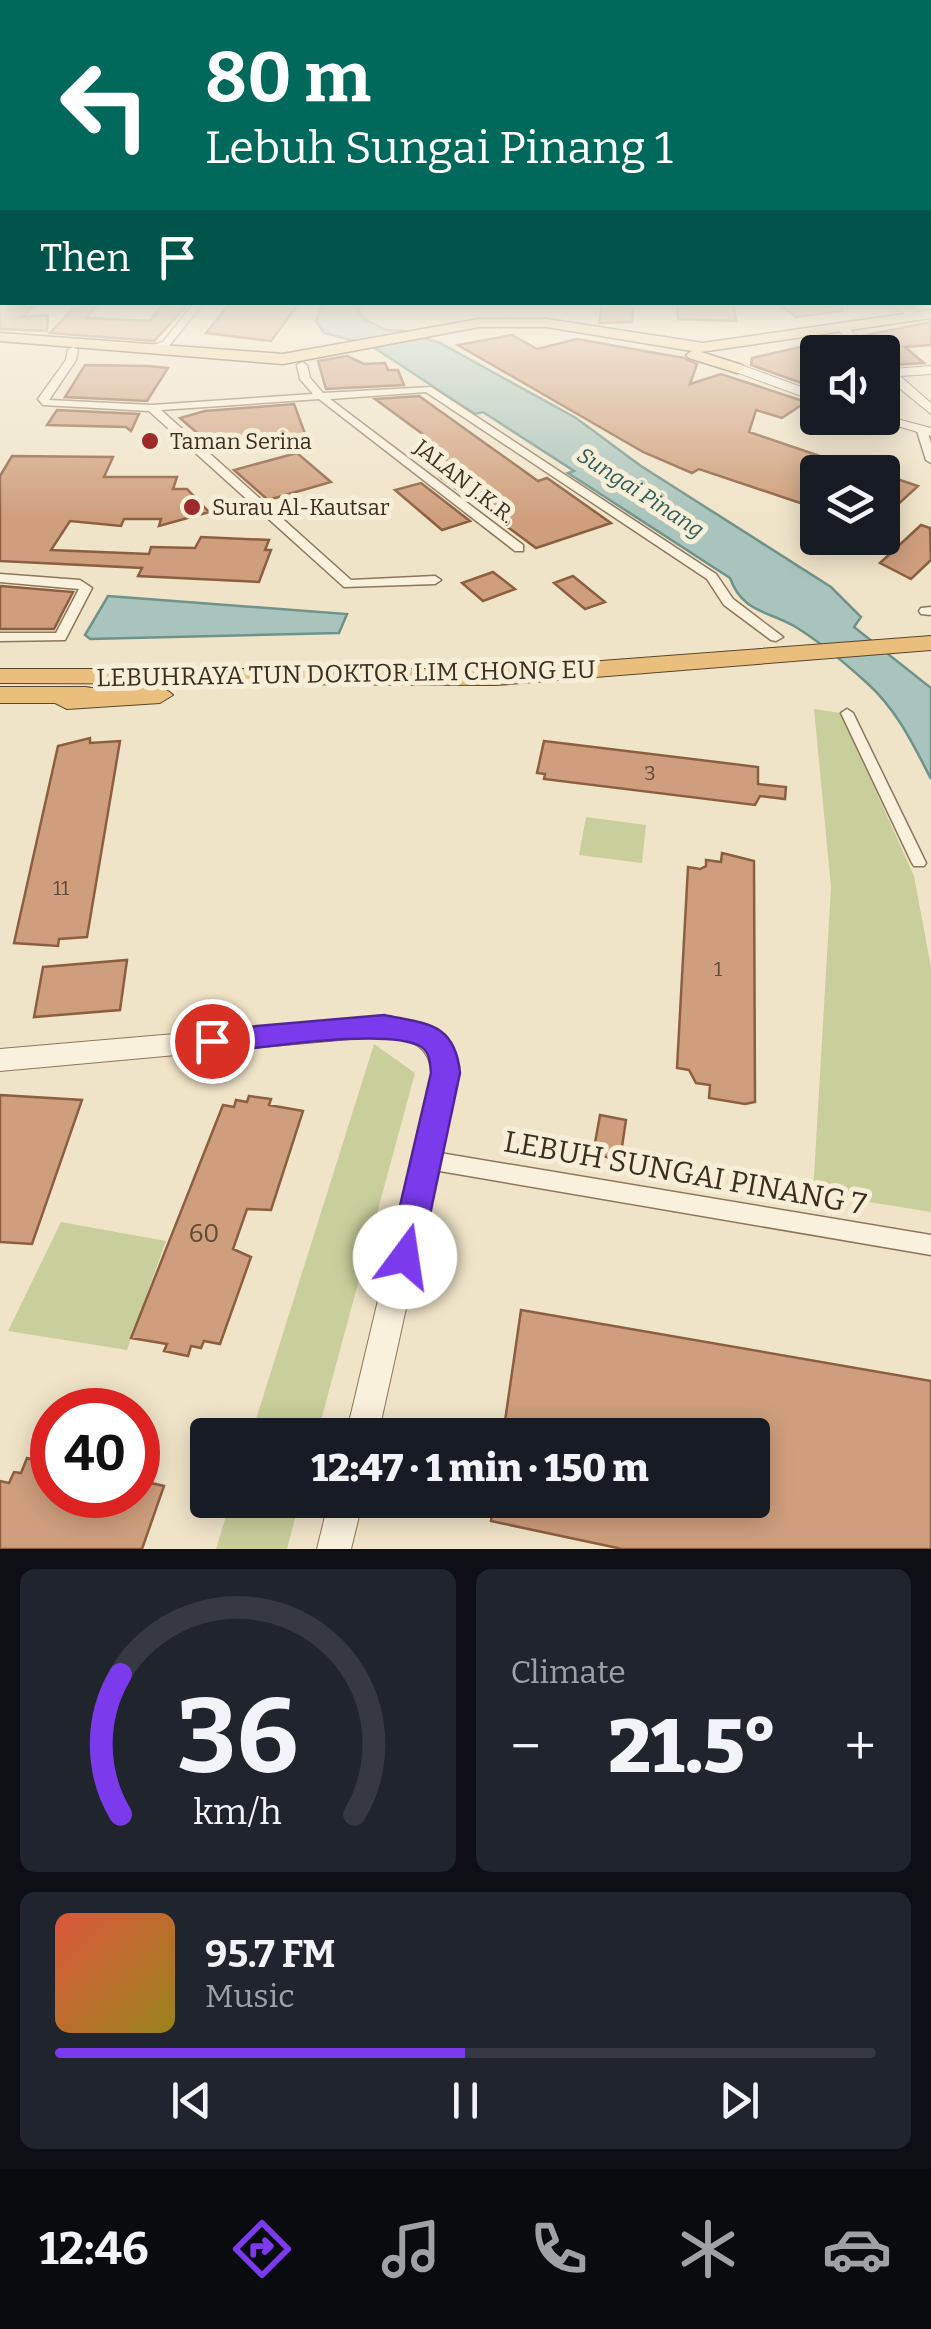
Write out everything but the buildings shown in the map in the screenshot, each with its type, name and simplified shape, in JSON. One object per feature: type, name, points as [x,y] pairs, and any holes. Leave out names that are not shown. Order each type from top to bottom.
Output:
[{"type":"highway","name":"LEBUHRAYA TUN DOKTOR LIM CHONG EU","points":[[0,676],[475,696],[931,644]]},
{"type":"highway","name":"LEBUHRAYA TUN DOKTOR LIM CHONG EU","points":[[665,676],[931,662]]},
{"type":"highway","points":[[0,663],[100,667],[162,685]]},
{"type":"highway","name":"LEBUHRAYA TUN DOKTOR LIM CHONG EU","points":[[0,695],[162,685]]},
{"type":"highway","points":[[0,706],[162,685]]},
{"type":"street","points":[[62,373],[44,399],[46,403],[152,408],[318,394],[428,390],[712,577],[728,602],[776,637]]},
{"type":"street","name":"JALAN J.K.R.","points":[[304,373],[318,394],[519,548]]},
{"type":"street","points":[[751,373],[800,391]]},
{"type":"street","points":[[900,382],[930,409],[923,421],[900,419]]},
{"type":"street","points":[[152,408],[348,584],[435,580]]},
{"type":"street","points":[[900,424],[926,432],[931,460]]},
{"type":"street","points":[[0,578],[80,584],[86,588],[60,637],[0,636]]},
{"type":"street","points":[[847,713],[919,863]]},
{"type":"street","points":[[0,1060],[384,1026],[430,1037],[444,1052],[445,1073],[366,1418]]},
{"type":"street","name":"LEBUH SUNGAI PINANG 7","points":[[428,1160],[931,1245]]},
{"type":"street","points":[[334,1549],[342,1518]]},
{"type":"green space","points":[[814,709],[841,713],[914,876],[931,967],[931,1212],[813,1193],[831,887]]},
{"type":"green space","points":[[586,817],[646,825],[642,863],[579,855]]},
{"type":"green space","points":[[374,1044],[415,1073],[322,1418],[256,1418]]},
{"type":"green space","points":[[61,1222],[166,1241],[127,1350],[8,1331]]},
{"type":"green space","points":[[225,1518],[295,1518],[287,1549],[216,1549]]},
{"type":"water","name":"Sungai Pinang","points":[[413,373],[495,373],[576,418],[641,466],[831,587],[861,617],[854,627],[931,688],[931,779],[887,704],[832,653],[794,626],[749,604],[730,578],[568,473],[574,471],[483,412],[475,414]]},
{"type":"water","points":[[108,596],[347,614],[339,633],[90,639],[85,635]]},
{"type":"place","name":"Taman Serina","points":[[150,441]]},
{"type":"place","name":"Surau Al-Kautsar","points":[[192,507]]},
{"type":"route","points":[[212,1041],[384,1026],[430,1037],[444,1052],[445,1073],[405,1257]]}]
